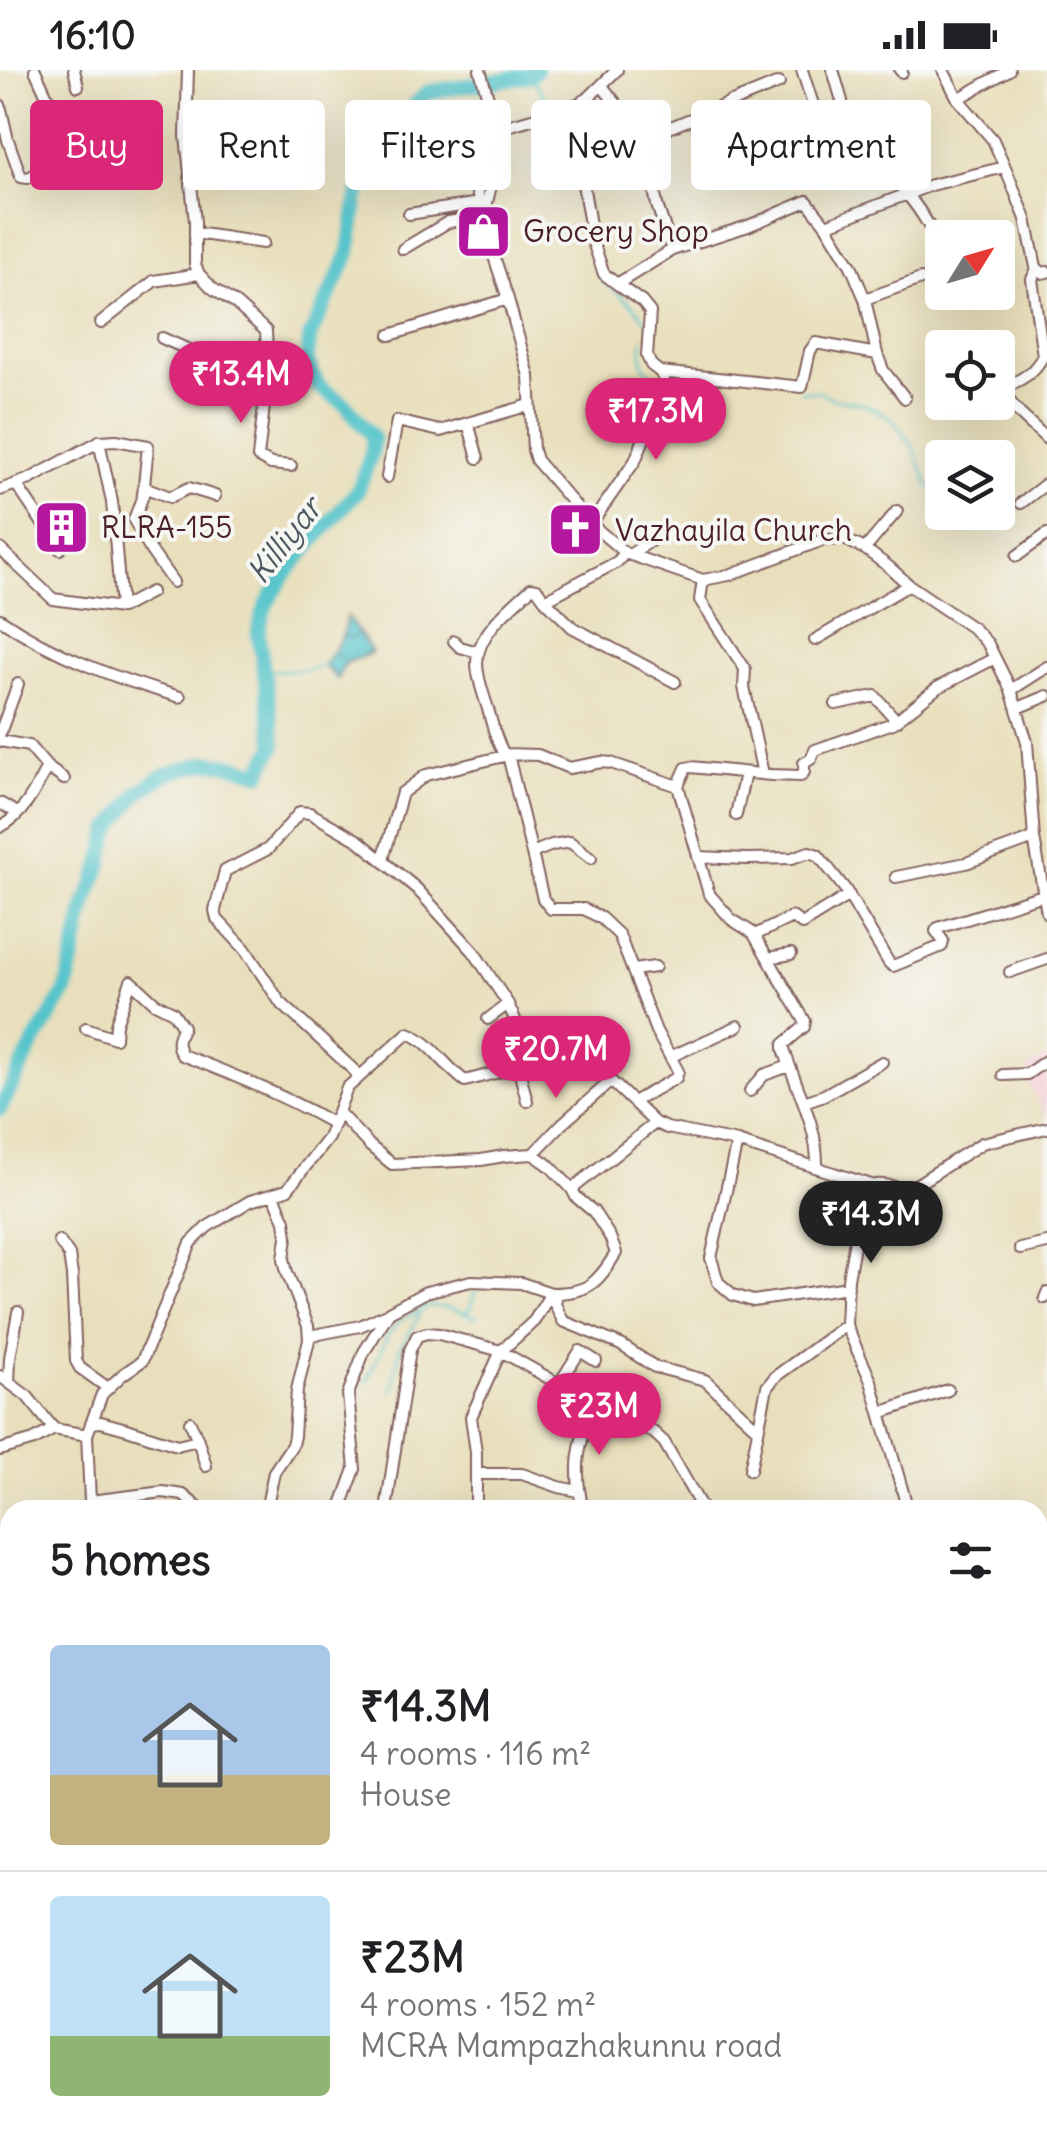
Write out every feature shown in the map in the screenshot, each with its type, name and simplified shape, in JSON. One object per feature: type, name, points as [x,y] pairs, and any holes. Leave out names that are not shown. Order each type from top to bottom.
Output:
[{"type":"street","points":[[36,70],[49,100]]},
{"type":"street","points":[[74,70],[78,86]]},
{"type":"street","points":[[188,70],[186,136],[195,264],[212,288],[266,331],[268,372],[258,457],[271,464],[291,466]]},
{"type":"street","points":[[480,70],[489,100]]},
{"type":"street","points":[[586,100],[618,70]]},
{"type":"street","points":[[802,70],[812,100]]},
{"type":"street","points":[[833,70],[842,100]]},
{"type":"street","points":[[943,70],[968,114],[993,140],[1042,271],[1032,278],[1043,356],[1022,381],[1002,391],[1047,439]]},
{"type":"street","points":[[958,99],[1009,70]]},
{"type":"street","points":[[735,100],[779,83]]},
{"type":"street","points":[[602,86],[613,100]]},
{"type":"street","points":[[0,105],[20,176],[30,177]]},
{"type":"street","points":[[826,225],[931,185],[1005,166]]},
{"type":"street","points":[[477,190],[529,376],[536,460],[591,524],[628,553],[703,580],[729,575],[824,540],[844,539],[865,549],[974,629],[988,644],[1011,690],[1027,742],[1034,838],[1047,913]]},
{"type":"street","points":[[483,217],[490,190]]},
{"type":"street","points":[[582,190],[604,274],[650,312],[647,356],[662,374],[802,387],[810,351],[816,343],[877,354]]},
{"type":"street","points":[[654,190],[672,250]]},
{"type":"street","points":[[905,190],[925,220]]},
{"type":"street","points":[[617,284],[672,250],[748,226],[807,201],[851,266],[865,299],[883,370],[904,398]]},
{"type":"street","points":[[409,214],[480,203]]},
{"type":"street","points":[[403,249],[448,222],[483,217]]},
{"type":"street","points":[[195,233],[262,243]]},
{"type":"street","points":[[101,323],[154,281],[199,274]]},
{"type":"street","points":[[865,299],[921,279]]},
{"type":"street","points":[[390,335],[508,299]]},
{"type":"street","points":[[162,338],[266,384]]},
{"type":"street","points":[[591,524],[635,460],[659,402],[662,374]]},
{"type":"street","points":[[387,477],[397,421],[440,431],[530,405]]},
{"type":"street","points":[[468,423],[478,458]]},
{"type":"street","points":[[99,441],[112,502],[121,608]]},
{"type":"street","points":[[0,490],[30,479],[99,441],[148,446],[144,487],[134,520],[173,582]]},
{"type":"street","points":[[1021,503],[1047,483]]},
{"type":"street","points":[[16,484],[60,549]]},
{"type":"street","points":[[144,487],[170,497],[190,488],[216,496]]},
{"type":"street","points":[[865,549],[897,511]]},
{"type":"street","points":[[1017,556],[1047,534]]},
{"type":"street","points":[[545,600],[655,538]]},
{"type":"street","points":[[0,549],[53,599],[121,608],[151,592]]},
{"type":"street","points":[[703,580],[700,600],[745,669],[744,687],[763,774]]},
{"type":"street","points":[[815,640],[909,585]]},
{"type":"street","points":[[633,1102],[678,1076],[678,1071],[656,1031],[619,935],[584,909],[551,909],[543,899],[508,755],[500,749],[479,677],[478,652],[488,632],[531,588],[537,589],[572,627],[675,682]]},
{"type":"street","points":[[0,618],[46,647],[120,680],[180,697]]},
{"type":"street","points":[[454,641],[478,652]]},
{"type":"street","points":[[816,1168],[817,1148],[784,1044],[804,1027],[805,1021],[754,935],[712,899],[678,786],[688,767],[801,776],[804,762],[811,759],[815,750],[896,720],[937,688],[995,658]]},
{"type":"street","points":[[1011,690],[1047,667]]},
{"type":"street","points":[[0,733],[18,684]]},
{"type":"street","points":[[836,704],[876,696],[896,720]]},
{"type":"street","points":[[1018,708],[1047,696]]},
{"type":"street","points":[[0,741],[29,746],[64,779]]},
{"type":"street","points":[[383,860],[402,793],[426,775],[508,755],[538,754],[569,768],[611,763],[678,786]]},
{"type":"street","points":[[0,828],[31,798],[47,767]]},
{"type":"street","points":[[736,814],[745,773]]},
{"type":"street","points":[[0,804],[17,814]]},
{"type":"street","points":[[359,1075],[280,1002],[246,949],[220,924],[216,910],[225,872],[268,849],[300,812],[310,813],[359,841],[417,889],[474,952],[508,1004],[534,1062]]},
{"type":"street","points":[[896,877],[966,863],[1034,838]]},
{"type":"street","points":[[532,853],[570,842],[591,858]]},
{"type":"street","points":[[698,857],[747,860],[792,858],[812,852],[849,895],[893,966],[942,946],[938,928],[1044,891]]},
{"type":"street","points":[[754,935],[792,917],[802,924],[849,895]]},
{"type":"street","points":[[768,958],[792,954]]},
{"type":"street","points":[[1010,972],[1047,959]]},
{"type":"street","points":[[633,970],[655,967]]},
{"type":"street","points":[[86,1028],[115,1038],[131,980],[155,1003],[173,1012],[183,1027],[177,1037],[177,1048],[182,1054],[336,1118],[392,1164],[533,1154],[610,1081]]},
{"type":"street","points":[[488,1019],[508,1004]]},
{"type":"street","points":[[670,1056],[738,1026]]},
{"type":"street","points":[[91,1500],[89,1429],[102,1394],[142,1360],[190,1243],[207,1227],[250,1201],[274,1196],[297,1180],[321,1148],[347,1088],[408,1033],[465,1081],[559,1056],[580,1060],[590,1064],[655,1123],[667,1128],[737,1142],[872,1184],[908,1190],[982,1143],[1047,1128]]},
{"type":"street","points":[[1003,1075],[1028,1074],[1047,1060]]},
{"type":"street","points":[[804,1102],[824,1096],[882,1062]]},
{"type":"street","points":[[518,1066],[528,1100]]},
{"type":"street","points":[[750,1091],[764,1075],[789,1066]]},
{"type":"street","points":[[572,1188],[655,1123]]},
{"type":"street","points":[[737,1142],[711,1258],[718,1282],[732,1295],[754,1302],[848,1287]]},
{"type":"street","points":[[309,1336],[360,1326],[426,1292],[471,1281],[521,1283],[554,1293],[576,1292],[598,1281],[616,1254],[603,1224],[550,1166],[533,1154]]},
{"type":"street","points":[[872,1184],[863,1194],[846,1324],[871,1381],[905,1500]]},
{"type":"street","points":[[268,1500],[274,1472],[294,1436],[296,1390],[309,1336],[287,1272],[284,1258],[288,1237],[274,1196]]},
{"type":"street","points":[[59,1241],[69,1255],[72,1275],[76,1361],[108,1388]]},
{"type":"street","points":[[1020,1249],[1047,1243]]},
{"type":"street","points":[[476,1500],[471,1417],[502,1350],[534,1321],[554,1293]]},
{"type":"street","points":[[554,1293],[563,1321],[621,1345],[655,1367],[705,1380],[758,1429]]},
{"type":"street","points":[[18,1312],[5,1380],[26,1396],[54,1429]]},
{"type":"street","points":[[344,1500],[355,1469],[348,1394],[364,1352],[389,1312]]},
{"type":"street","points":[[750,1470],[767,1388],[846,1324]]},
{"type":"street","points":[[388,1500],[410,1350],[417,1336],[426,1333],[502,1350],[594,1404],[659,1436],[696,1500]]},
{"type":"street","points":[[559,1384],[580,1351],[596,1360]]},
{"type":"street","points":[[880,1413],[948,1390]]},
{"type":"street","points":[[581,1500],[577,1484],[581,1437],[594,1404]]},
{"type":"street","points":[[0,1450],[34,1440],[54,1429],[89,1429],[102,1422],[177,1444],[198,1440]]},
{"type":"street","points":[[190,1422],[206,1466]]},
{"type":"street","points":[[476,1474],[522,1474],[578,1491]]},
{"type":"street","points":[[119,1500],[163,1492],[183,1495],[189,1500]]},
{"type":"shaded area","points":[[1047,1056],[1047,1117],[1026,1069]]},
{"type":"water","points":[[347,616],[372,653],[345,663],[337,679],[324,665],[342,637]]},
{"type":"waterway","name":"Killiyar","points":[[0,1109],[66,991],[86,903],[110,830],[139,792],[166,774],[208,762],[260,773],[275,745],[258,632],[266,605],[286,573],[358,490],[372,452],[373,437],[345,404],[319,387],[307,361],[310,336],[349,254],[357,199],[367,173],[404,115],[428,92],[531,75],[536,70]]},
{"type":"waterway","points":[[531,75],[546,100]]},
{"type":"waterway","points":[[577,190],[587,235]]},
{"type":"waterway","points":[[590,248],[599,276],[646,322]]},
{"type":"waterway","points":[[643,340],[644,364],[652,376],[659,376]]},
{"type":"waterway","points":[[801,391],[861,403],[890,417],[913,446],[925,476]]},
{"type":"waterway","points":[[265,671],[324,666]]},
{"type":"waterway","points":[[466,1312],[475,1292]]},
{"type":"waterway","points":[[366,1383],[389,1333],[401,1320],[429,1306],[477,1317]]},
{"type":"waterway","points":[[392,1392],[400,1348],[419,1314]]},
{"type":"place","name":"Grocery Shop","points":[[484,231]]},
{"type":"place","name":"RLRA-155","points":[[62,527]]},
{"type":"place","name":"Vazhayila Church","points":[[576,530]]}]
